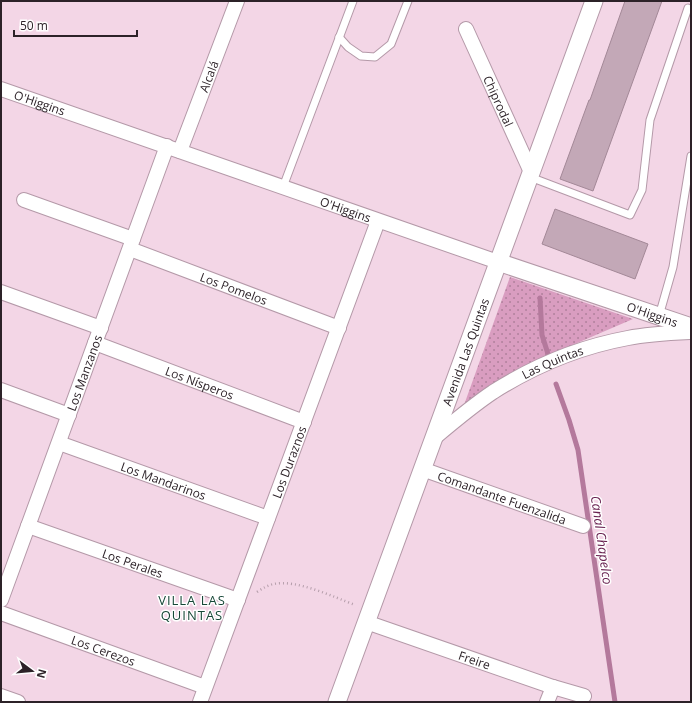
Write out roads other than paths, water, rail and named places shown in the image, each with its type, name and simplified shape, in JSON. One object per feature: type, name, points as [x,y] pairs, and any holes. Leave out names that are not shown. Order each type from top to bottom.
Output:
[{"type":"street","name":"Alcalá","points":[[174,148],[237,1]]},
{"type":"street","name":"Avenida Las Quintas","points":[[337,702],[594,1]]},
{"type":"street","name":"Chiprodal","points":[[466,29],[530,174]]},
{"type":"street","name":"O'Higgins","points":[[1,89],[174,148],[378,221],[691,327]]},
{"type":"street","name":"Los Manzanos","points":[[1,600],[132,244],[174,148]]},
{"type":"street","name":"Los Pomelos","points":[[24,200],[339,328]]},
{"type":"street","name":"Los Duraznos","points":[[200,702],[378,221]]},
{"type":"street","points":[[1,292],[101,328]]},
{"type":"street","name":"Las Quintas","points":[[433,439],[492,393],[524,374],[558,358],[592,346],[628,338],[691,332]]},
{"type":"street","name":"Los Nísperos","points":[[95,343],[304,422]]},
{"type":"street","points":[[1,390],[69,415]]},
{"type":"street","name":"Los Mandarinos","points":[[59,443],[268,518]]},
{"type":"street","name":"Comandante Fuenzalida","points":[[422,469],[582,526]]},
{"type":"street","name":"Los Perales","points":[[28,526],[238,600]]},
{"type":"street","name":"Los Cerezos","points":[[1,613],[205,687]]},
{"type":"street","name":"Freire","points":[[368,616],[552,687],[584,696]]},
{"type":"street","points":[[547,702],[552,687]]},
{"type":"street","points":[[1,696],[18,702]]},
{"type":"lane","points":[[283,187],[352,1]]},
{"type":"lane","points":[[339,37],[348,47],[361,56],[375,57],[391,44],[408,1]]},
{"type":"lane","points":[[530,174],[630,215],[642,190],[650,120],[688,8]]},
{"type":"lane","points":[[659,316],[673,267],[691,156]]},
{"type":"waterway","name":"Canal Chapelco","points":[[540,298],[542,335],[548,354]]},
{"type":"waterway","name":"Canal Chapelco","points":[[556,384],[578,450],[615,702]]},
{"type":"district","name":"VILLA LAS QUINTAS","points":[[192,608]]}]
